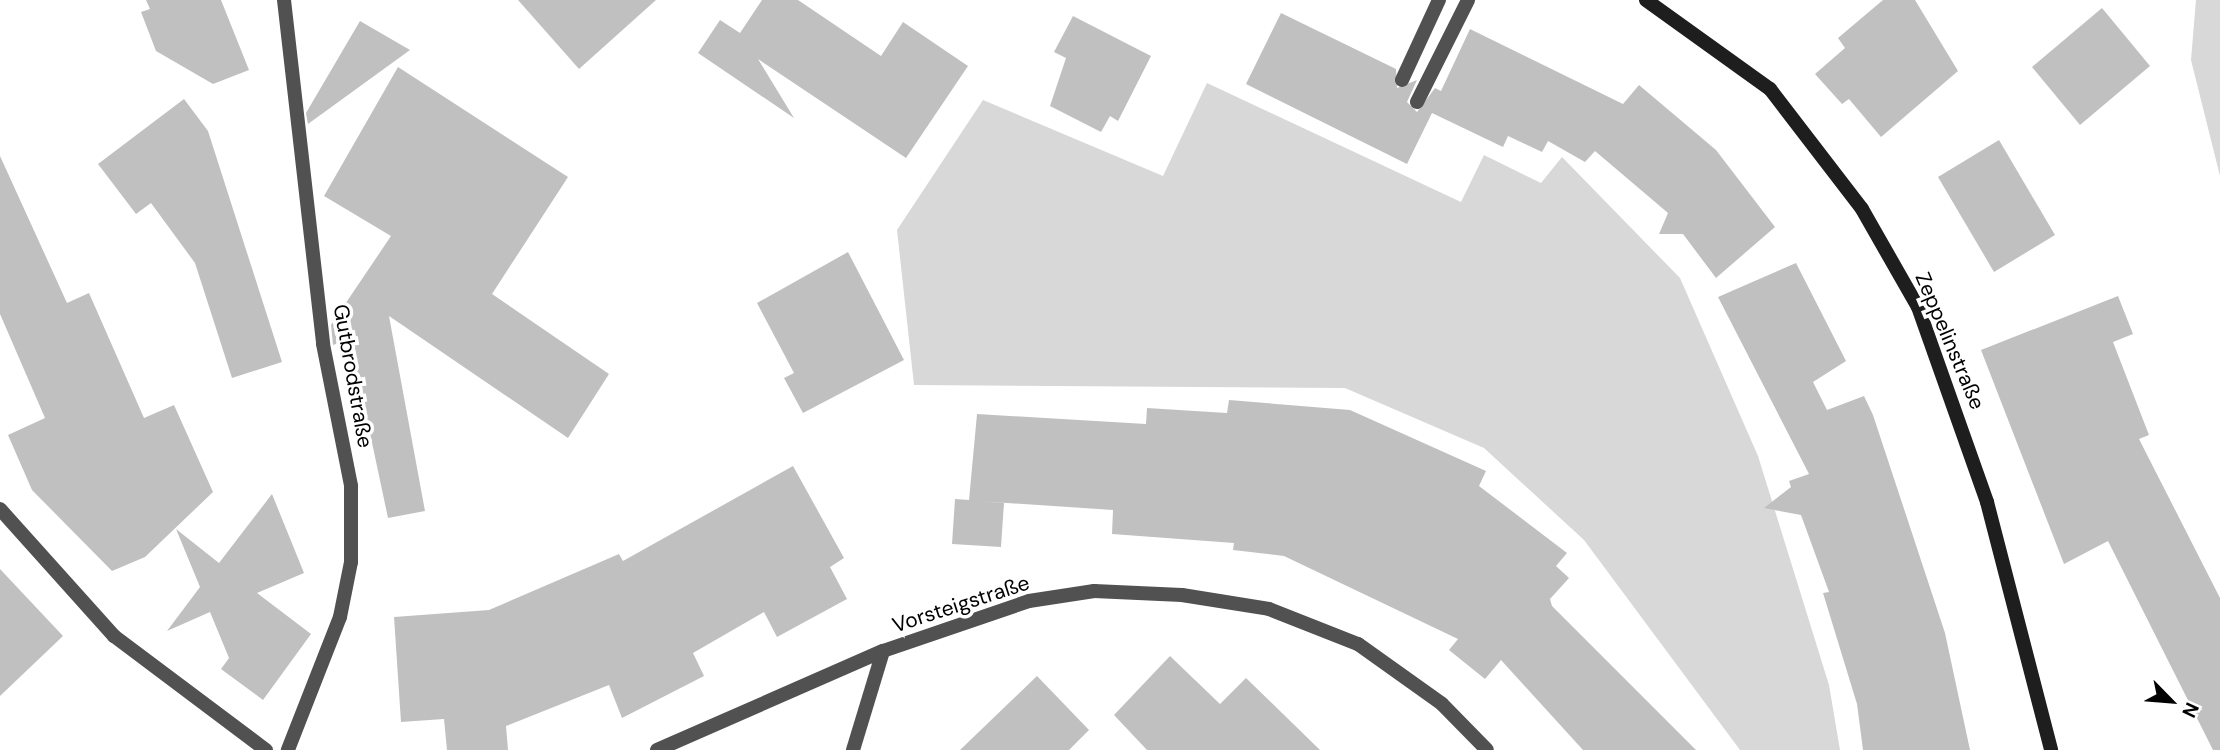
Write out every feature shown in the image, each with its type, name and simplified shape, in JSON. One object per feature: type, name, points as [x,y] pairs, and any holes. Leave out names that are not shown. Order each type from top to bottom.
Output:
[{"type":"street","name":"Gutbrodstraße","points":[[284,0],[323,344],[351,486],[351,562],[340,617],[288,750]]},
{"type":"street","points":[[1402,80],[1438,0]]},
{"type":"street","points":[[1417,102],[1468,0]]},
{"type":"street","name":"Zeppelinstraße","points":[[1646,0],[1770,89],[1862,209],[1918,307],[1987,502],[2051,750]]},
{"type":"street","points":[[0,509],[114,636],[266,750]]},
{"type":"street","name":"Vorsteigstraße","points":[[853,750],[884,651],[1029,601],[1094,591],[1182,595],[1269,610],[1359,644],[1442,704],[1487,750]]},
{"type":"street","points":[[657,750],[884,651]]},
{"type":"shaded area","points":[[2196,0],[2220,0],[2220,176],[2191,60]]},
{"type":"shaded area","points":[[1207,83],[1461,202],[1484,155],[1541,183],[1562,157],[1680,278],[1758,456],[1829,685],[1840,750],[1740,750],[1584,540],[1484,448],[1345,388],[914,385],[897,230],[983,100],[1163,176]]},
{"type":"building","points":[[146,0],[221,0],[249,70],[213,84],[156,51],[141,12],[150,9]]},
{"type":"building","points":[[518,0],[656,0],[579,69]]},
{"type":"building","points":[[762,0],[798,0],[881,56],[903,22],[968,66],[906,158],[758,59],[794,118],[698,53],[720,20],[740,33]]},
{"type":"building","points":[[1883,0],[1915,0],[1958,71],[1881,137],[1849,99],[1842,104],[1815,74],[1845,48],[1838,38]]},
{"type":"building","points":[[2102,8],[2150,66],[2080,125],[2032,67]]},
{"type":"building","points":[[1281,13],[1396,69],[1397,88],[1417,80],[1407,102],[1417,112],[1435,88],[1441,91],[1470,29],[1623,104],[1639,85],[1716,150],[1775,227],[1716,278],[1683,234],[1659,234],[1668,213],[1595,151],[1585,162],[1548,141],[1542,152],[1508,136],[1503,147],[1432,113],[1407,164],[1246,84]]},
{"type":"building","points":[[1073,16],[1151,56],[1118,121],[1110,116],[1101,132],[1050,106],[1066,58],[1054,52]]},
{"type":"building","points":[[360,21],[410,50],[308,124],[306,113]]},
{"type":"building","points":[[398,67],[568,177],[492,294],[609,374],[568,438],[389,316],[425,511],[388,518],[350,339],[333,345],[331,325],[391,236],[324,196]]},
{"type":"building","points":[[184,99],[208,131],[282,362],[232,378],[195,263],[151,203],[136,214],[98,164]]},
{"type":"building","points":[[1999,140],[2055,235],[1994,272],[1938,177]]},
{"type":"building","points":[[0,156],[67,303],[89,293],[144,418],[174,405],[213,492],[145,557],[112,571],[32,490],[8,435],[45,418],[0,314]]},
{"type":"building","points":[[848,252],[904,360],[803,413],[784,378],[794,373],[757,303]]},
{"type":"building","points":[[1796,263],[1846,361],[1813,382],[1827,410],[1864,396],[1873,415],[1945,633],[1970,750],[1863,750],[1857,704],[1823,593],[1829,592],[1801,515],[1764,508],[1791,487],[1789,481],[1809,474],[1718,297]]},
{"type":"building","points":[[2118,296],[2133,334],[2113,342],[2149,435],[2139,439],[2220,598],[2220,750],[2213,750],[2108,541],[2064,564],[1981,350]]},
{"type":"building","points":[[1229,400],[1350,410],[1486,471],[1479,486],[1567,553],[1556,566],[1569,578],[1550,599],[1552,606],[1696,750],[1583,750],[1501,660],[1485,679],[1449,650],[1458,639],[1284,556],[1233,550],[1234,543],[1112,534],[1113,510],[978,501],[1004,503],[1001,547],[952,544],[955,499],[969,500],[977,414],[1146,424],[1147,408],[1227,413]]},
{"type":"building","points":[[793,466],[844,558],[830,567],[847,599],[777,637],[764,612],[693,653],[704,676],[622,718],[609,685],[506,726],[508,750],[447,750],[444,719],[401,722],[394,617],[489,610],[619,554],[623,561]]},
{"type":"building","points":[[272,494],[304,573],[257,593],[311,634],[263,700],[221,669],[229,658],[210,612],[167,631],[200,587],[176,529],[219,563]]},
{"type":"building","points":[[0,569],[63,636],[0,696]]},
{"type":"building","points":[[1170,656],[1220,704],[1246,678],[1320,750],[1147,750],[1114,715]]},
{"type":"building","points":[[1037,676],[1089,730],[1069,750],[960,750]]}]
